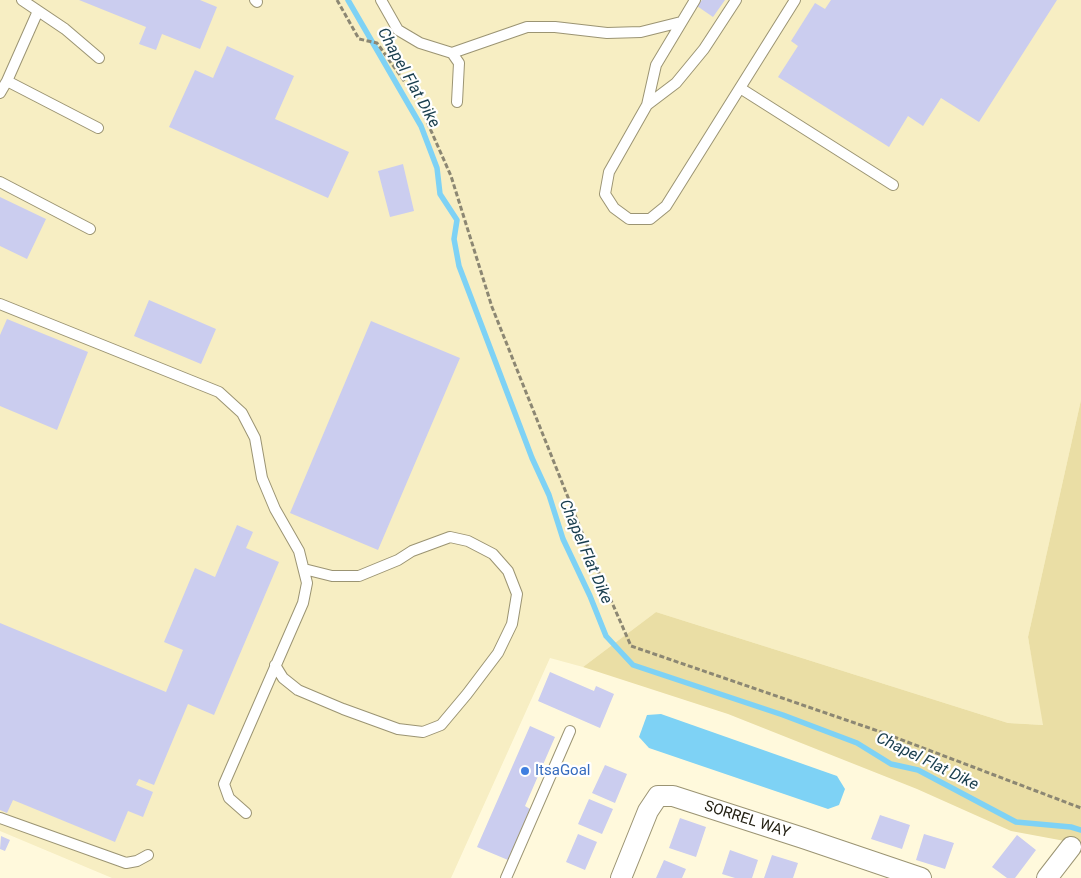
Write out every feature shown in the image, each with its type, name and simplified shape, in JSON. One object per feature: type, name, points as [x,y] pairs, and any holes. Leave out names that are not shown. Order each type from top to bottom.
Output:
[{"type":"street","name":"SORREL WAY","points":[[620,878],[648,811],[658,796],[672,796],[921,878]]},
{"type":"street","points":[[1047,878],[1071,847]]},
{"type":"lane","points":[[22,0],[65,29],[99,58]]},
{"type":"lane","points":[[381,0],[398,30],[420,43],[452,53],[527,27],[555,27],[624,33],[641,32],[681,22]]},
{"type":"lane","points":[[694,0],[656,65],[647,105],[609,172],[605,194],[614,208],[629,219],[650,219],[666,206],[795,0]]},
{"type":"lane","points":[[647,105],[676,83],[704,49],[736,0]]},
{"type":"lane","points":[[0,93],[38,11]]},
{"type":"lane","points":[[452,53],[459,63],[457,102]]},
{"type":"lane","points":[[7,80],[98,128]]},
{"type":"lane","points":[[740,88],[893,186]]},
{"type":"lane","points":[[0,182],[90,230]]},
{"type":"lane","points":[[0,304],[219,392],[242,414],[255,438],[262,478],[275,509],[299,550],[307,583],[303,603],[224,784],[229,798],[246,813]]},
{"type":"lane","points":[[276,664],[283,678],[298,690],[398,729],[423,732],[440,725],[467,694],[498,653],[512,624],[517,594],[508,571],[493,554],[468,541],[450,537],[412,551],[398,560],[359,576],[332,576],[304,569]]},
{"type":"lane","points":[[506,878],[570,731]]},
{"type":"lane","points":[[0,818],[126,863],[137,861],[148,854]]},
{"type":"path","points":[[337,0],[359,39],[377,43],[416,98],[451,176],[492,307],[588,550],[631,646],[882,732],[1081,808]]},
{"type":"shaded area","points":[[0,0],[1081,0],[1081,400],[1028,637],[1044,725],[1008,723],[656,612],[583,667],[550,658],[451,878],[112,878],[0,831]]},
{"type":"shaded area","points":[[1081,400],[1081,844],[1011,831],[917,789],[728,714],[583,667],[656,612],[1008,723],[1043,725],[1028,637]]},
{"type":"water","points":[[661,714],[837,776],[845,789],[839,805],[828,809],[649,748],[639,737],[647,715]]},
{"type":"building","points":[[79,0],[200,0],[217,7],[200,49],[162,34],[156,50],[139,44],[146,27]]},
{"type":"building","points":[[702,0],[725,0],[713,17],[697,6]]},
{"type":"building","points":[[831,0],[1057,0],[979,122],[941,98],[923,126],[908,116],[889,147],[778,77],[798,46],[791,41],[815,3],[825,9]]},
{"type":"building","points":[[227,46],[294,76],[275,119],[349,152],[328,198],[169,127],[195,70],[213,78]]},
{"type":"building","points":[[403,164],[414,211],[390,217],[378,171]]},
{"type":"building","points":[[0,197],[46,219],[27,259],[0,246]]},
{"type":"building","points":[[149,300],[216,329],[201,364],[134,336]]},
{"type":"building","points":[[7,319],[88,352],[57,430],[0,406],[0,335]]},
{"type":"building","points":[[371,321],[460,358],[378,550],[290,513]]},
{"type":"building","points":[[237,525],[253,532],[246,548],[279,562],[214,715],[188,704],[154,785],[139,779],[136,785],[153,792],[143,817],[128,811],[115,842],[13,800],[7,813],[0,810],[0,623],[166,692],[183,650],[164,642],[195,568],[215,577]]},
{"type":"building","points":[[550,672],[594,691],[596,686],[614,694],[600,728],[538,701]]},
{"type":"building","name":"ItsaGoal","points":[[530,726],[555,737],[525,806],[530,809],[508,860],[477,847]]},
{"type":"building","points":[[605,765],[627,774],[615,803],[592,793]]},
{"type":"building","points":[[589,799],[613,809],[602,834],[578,824]]},
{"type":"building","points":[[880,815],[910,825],[902,849],[871,839]]},
{"type":"building","points":[[680,818],[706,827],[696,857],[669,848]]},
{"type":"building","points":[[578,834],[597,842],[585,870],[566,862]]},
{"type":"building","points":[[924,834],[954,843],[945,869],[916,860]]},
{"type":"building","points":[[1017,835],[1036,850],[1015,878],[1007,878],[992,867]]},
{"type":"building","points":[[1,836],[10,840],[5,851],[0,849]]},
{"type":"building","points":[[730,850],[758,860],[752,878],[735,878],[722,874]]},
{"type":"building","points":[[772,855],[798,863],[793,878],[764,878]]},
{"type":"building","points":[[664,860],[686,869],[682,878],[656,878]]},
{"type":"waterway","name":"Chapel Flat Dike","points":[[348,0],[421,126],[437,168],[440,194],[457,220],[454,239],[459,266],[532,458],[549,495],[563,539],[590,596],[606,636],[633,665],[783,715],[857,743],[891,764],[918,770],[1016,822],[1071,827],[1081,830]]},
{"type":"place","name":"ItsaGoal","points":[[525,771]]}]
